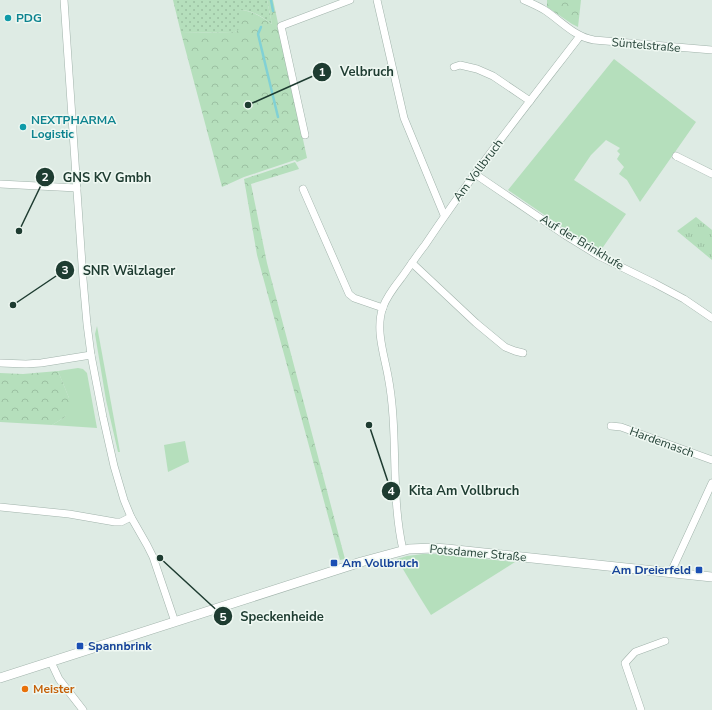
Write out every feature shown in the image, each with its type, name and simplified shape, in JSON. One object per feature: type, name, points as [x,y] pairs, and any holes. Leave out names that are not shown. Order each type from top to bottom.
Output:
[{"type":"street","points":[[64,0],[83,279],[91,355],[114,466],[124,500],[131,517],[153,557],[175,622]]},
{"type":"street","points":[[305,135],[281,26],[350,0]]},
{"type":"street","points":[[377,0],[404,118],[444,215]]},
{"type":"street","points":[[524,0],[546,11],[580,36]]},
{"type":"street","name":"Am Vollbruch","points":[[403,550],[398,519],[391,395],[380,335],[383,308],[390,293],[444,215],[580,36]]},
{"type":"street","name":"Süntelstraße","points":[[580,36],[594,40],[712,50]]},
{"type":"street","points":[[454,67],[460,65],[477,69],[493,76],[530,101]]},
{"type":"street","points":[[676,156],[712,174]]},
{"type":"street","name":"Auf der Brinkhufe","points":[[475,174],[599,256],[654,282],[684,299],[712,318]]},
{"type":"street","points":[[0,184],[77,188]]},
{"type":"street","points":[[303,189],[349,294],[354,298],[383,308]]},
{"type":"street","points":[[412,263],[476,323],[505,347],[523,353]]},
{"type":"street","points":[[0,363],[40,363],[91,355]]},
{"type":"street","name":"Hardemasch","points":[[611,426],[622,427],[712,460]]},
{"type":"street","points":[[671,572],[712,483]]},
{"type":"street","points":[[0,507],[69,514],[115,522],[121,522],[131,517]]},
{"type":"street","name":"Potsdamer Straße","points":[[0,678],[361,562],[403,550],[426,548],[447,549],[712,577]]},
{"type":"street","points":[[641,710],[625,663],[635,652],[665,641]]},
{"type":"street","points":[[51,662],[59,679],[83,710]]},
{"type":"green space","points":[[173,0],[267,0],[272,24],[261,16],[244,10],[239,10],[239,29],[235,32],[181,33]]},
{"type":"green space","points":[[267,0],[273,0],[307,158],[297,162],[295,160],[244,177],[222,187],[181,33],[235,32],[239,28],[239,10],[244,10],[260,16],[272,24]]},
{"type":"green space","points":[[547,0],[581,0],[578,27],[547,7]]},
{"type":"green space","points":[[614,59],[696,122],[640,202],[627,180],[619,174],[624,167],[617,159],[620,154],[617,151],[620,148],[606,140],[591,155],[574,180],[626,214],[601,250],[568,231],[508,190]]},
{"type":"green space","points":[[295,162],[299,169],[251,184],[267,263],[345,559],[340,560],[257,255],[244,179]]},
{"type":"green space","points":[[696,217],[712,230],[712,260],[677,231]]},
{"type":"green space","points":[[97,326],[120,452],[118,452],[106,400],[95,334]]},
{"type":"green space","points":[[78,368],[83,369],[87,373],[97,428],[52,425],[65,417],[69,398],[58,371]]},
{"type":"green space","points":[[58,371],[69,398],[69,408],[65,417],[52,425],[0,422],[0,373],[23,374]]},
{"type":"green space","points":[[185,441],[189,462],[168,472],[164,445]]},
{"type":"green space","points":[[423,554],[515,562],[431,615],[397,559]]},
{"type":"waterway","points":[[271,0],[273,11]]},
{"type":"waterway","points":[[261,27],[258,34],[278,117]]},
{"type":"place","name":"PDG","points":[[8,18]]},
{"type":"place","name":"Velbruch","points":[[248,105]]},
{"type":"place","name":"NEXTPHARMA Logistic","points":[[23,127]]},
{"type":"place","name":"GNS KV Gmbh","points":[[19,231]]},
{"type":"place","name":"SNR Wälzlager","points":[[13,305]]},
{"type":"place","name":"Kita Am Vollbruch","points":[[369,425]]},
{"type":"place","name":"Speckenheide","points":[[160,558]]},
{"type":"place","name":"Am Vollbruch","points":[[334,563]]},
{"type":"place","name":"Am Dreierfeld","points":[[699,570]]},
{"type":"place","name":"Spannbrink","points":[[80,646]]},
{"type":"place","name":"Meister","points":[[25,689]]}]
